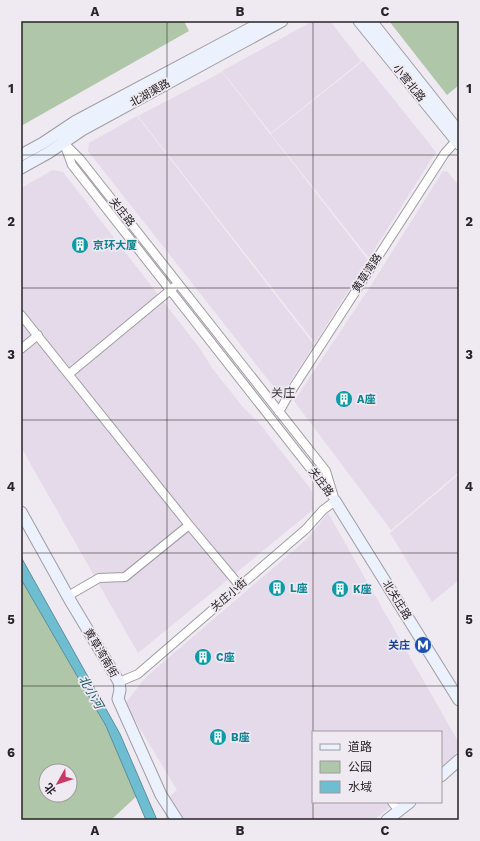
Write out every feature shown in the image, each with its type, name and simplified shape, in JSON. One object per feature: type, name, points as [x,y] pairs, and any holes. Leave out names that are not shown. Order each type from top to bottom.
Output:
[{"type":"street","name":"北湖渠路","points":[[21,168],[48,154],[76,121],[264,21]]},
{"type":"street","name":"北湖渠路","points":[[21,155],[43,143],[82,130],[282,21]]},
{"type":"street","name":"小营北路","points":[[359,21],[458,138]]},
{"type":"street","name":"小营北路","points":[[371,21],[458,138]]},
{"type":"street","name":"关庄路","points":[[61,138],[80,159],[326,471],[335,501]]},
{"type":"street","name":"关庄路","points":[[61,138],[72,165],[335,501]]},
{"type":"street","name":"黄草湾路","points":[[279,412],[445,153],[458,138]]},
{"type":"street","points":[[69,374],[178,283]]},
{"type":"street","points":[[21,315],[189,525],[240,586]]},
{"type":"street","points":[[21,349],[38,335]]},
{"type":"street","name":"关庄小街","points":[[119,682],[138,674],[306,529],[323,510],[335,501]]},
{"type":"street","name":"北关庄路","points":[[335,501],[459,700]]},
{"type":"street","name":"黄草湾南街","points":[[21,512],[68,596],[119,682],[120,690],[118,699],[161,795],[177,820]]},
{"type":"street","points":[[68,596],[99,578],[125,577],[189,525]]},
{"type":"street","points":[[442,775],[459,760]]},
{"type":"street","points":[[387,820],[396,806],[406,803]]},
{"type":"shaded area","points":[[313,21],[330,21],[361,61],[271,133],[222,71]]},
{"type":"shaded area","points":[[363,61],[436,152],[369,258],[271,134]]},
{"type":"shaded area","points":[[222,72],[368,260],[315,343],[138,116]]},
{"type":"shaded area","points":[[137,116],[314,345],[281,396],[88,151],[89,143]]},
{"type":"shaded area","points":[[53,170],[63,172],[201,350],[212,368],[242,406],[260,424],[312,491],[314,509],[138,653],[21,447],[21,188]]},
{"type":"shaded area","points":[[443,171],[448,172],[459,186],[459,259],[454,263],[459,260],[459,472],[391,530],[294,401],[370,287]]},
{"type":"shaded area","points":[[459,474],[459,580],[432,602],[390,533]]},
{"type":"shaded area","points":[[328,513],[459,743],[459,752],[442,766],[442,731],[312,731],[312,803],[395,803],[374,820],[184,820],[169,797],[177,790],[125,704],[146,677],[307,539]]},
{"type":"green space","points":[[21,21],[184,21],[189,31],[21,126]]},
{"type":"green space","points":[[389,21],[459,21],[459,85],[447,95]]},
{"type":"green space","points":[[21,574],[121,744],[140,793],[111,820],[21,820]]},
{"type":"water","name":"北小河","points":[[21,557],[120,734],[157,820],[146,820],[106,726],[21,579]]},
{"type":"place","name":"京环大厦","points":[[80,245]]},
{"type":"place","name":"A座","points":[[344,399]]},
{"type":"place","name":"L座","points":[[277,588]]},
{"type":"place","name":"K座","points":[[340,589]]},
{"type":"place","name":"关庄","points":[[423,645]]},
{"type":"place","name":"C座","points":[[203,657]]},
{"type":"place","name":"B座","points":[[218,737]]},
{"type":"district","name":"关庄","points":[[283,393]]}]
